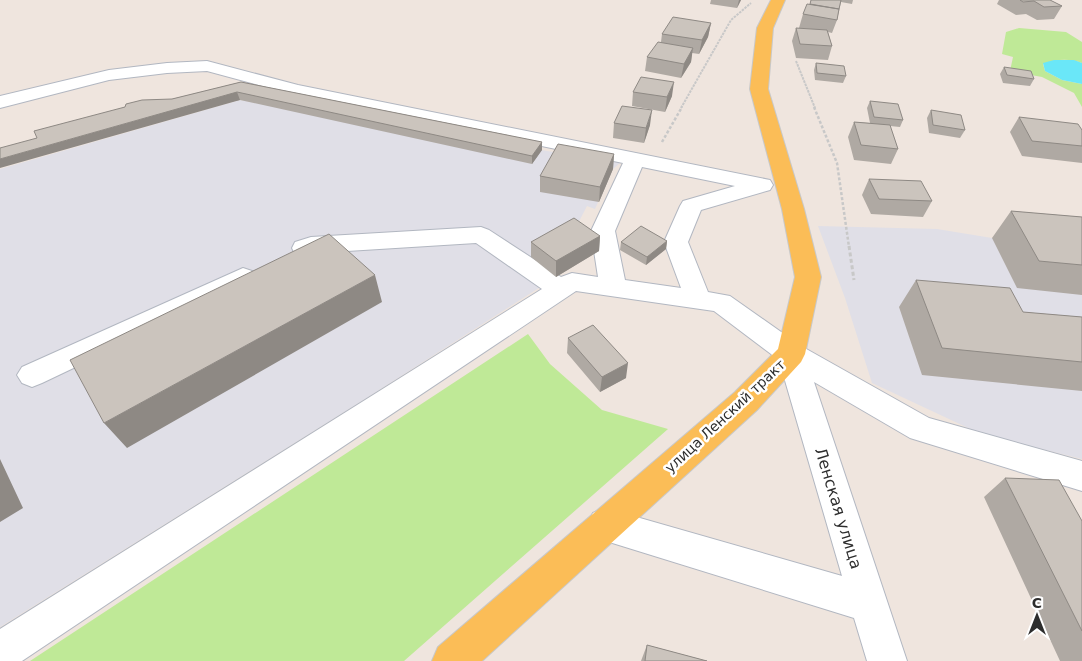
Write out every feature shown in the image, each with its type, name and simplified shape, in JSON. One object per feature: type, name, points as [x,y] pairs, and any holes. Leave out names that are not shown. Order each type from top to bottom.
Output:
[{"type":"main road","name":"улица Ленский тракт","points":[[452,661],[746,401],[791,354],[808,277],[784,178],[759,89],[765,28],[778,0]]},
{"type":"street","points":[[0,102],[109,75],[168,68],[207,66],[296,90],[762,185]]},
{"type":"street","points":[[613,287],[603,231],[643,161]]},
{"type":"street","points":[[698,300],[676,242],[690,206],[784,178]]},
{"type":"street","points":[[32,375],[311,245],[481,235],[560,289]]},
{"type":"street","points":[[0,652],[572,282],[721,303],[791,354],[921,429],[1082,476]]},
{"type":"street","name":"Ленская улица","points":[[791,354],[887,661]]},
{"type":"street","points":[[605,525],[869,603]]},
{"type":"path","points":[[643,161],[731,20],[754,0]]},
{"type":"path","points":[[796,61],[837,163],[854,280]]},
{"type":"shaded area","points":[[240,100],[620,163],[613,169],[595,209],[587,206],[573,233],[531,257],[556,277],[0,627],[0,169]]},
{"type":"shaded area","points":[[818,226],[937,229],[992,238],[1082,246],[1082,459],[981,434],[872,383],[845,298]]},
{"type":"green space","points":[[1019,28],[1066,32],[1082,42],[1082,63],[1062,60],[1043,64],[1045,71],[1062,80],[1082,84],[1082,107],[1074,93],[1042,77],[1010,71],[1013,57],[1002,54],[1006,32]]},
{"type":"green space","points":[[528,334],[550,364],[602,410],[668,429],[404,661],[30,661]]},
{"type":"water","points":[[1054,60],[1074,60],[1082,63],[1082,84],[1062,80],[1045,71],[1043,63]]},
{"type":"building","points":[[811,0],[841,0],[839,9],[810,4]]},
{"type":"building","points":[[1020,0],[1050,0],[1062,6],[1044,7],[1034,1],[1023,2]]},
{"type":"building","points":[[807,4],[839,9],[837,20],[803,14]]},
{"type":"building","points":[[673,17],[711,23],[702,40],[662,34]]},
{"type":"building","points":[[796,28],[827,30],[832,46],[800,44]]},
{"type":"building","points":[[658,42],[693,48],[684,64],[647,57]]},
{"type":"building","points":[[816,63],[844,66],[846,76],[817,73]]},
{"type":"building","points":[[1004,67],[1031,71],[1034,79],[1007,75]]},
{"type":"building","points":[[641,77],[674,82],[667,97],[633,92]]},
{"type":"building","points":[[241,82],[542,142],[532,156],[237,92],[0,159],[0,148],[37,138],[34,131],[125,107],[126,104],[142,100],[172,99]]},
{"type":"building","points":[[870,101],[898,104],[903,120],[874,117]]},
{"type":"building","points":[[622,106],[652,110],[646,128],[614,123]]},
{"type":"building","points":[[931,110],[961,115],[965,130],[933,125]]},
{"type":"building","points":[[1019,117],[1078,124],[1082,130],[1082,146],[1032,141]]},
{"type":"building","points":[[854,122],[890,125],[898,149],[861,145]]},
{"type":"building","points":[[558,144],[614,154],[600,187],[540,176]]},
{"type":"building","points":[[869,179],[921,181],[932,201],[879,199]]},
{"type":"building","points":[[1011,211],[1082,217],[1082,265],[1039,261]]},
{"type":"building","points":[[574,218],[600,236],[556,261],[531,242]]},
{"type":"building","points":[[641,226],[667,241],[647,257],[621,242]]},
{"type":"building","points":[[329,234],[375,275],[104,423],[70,360]]},
{"type":"building","points":[[916,280],[1010,288],[1023,312],[1082,317],[1082,362],[942,348]]},
{"type":"building","points":[[593,325],[628,363],[602,377],[568,338]]},
{"type":"building","points":[[1005,478],[1059,480],[1082,521],[1082,631]]},
{"type":"building","points":[[647,645],[707,661],[645,661]]}]
